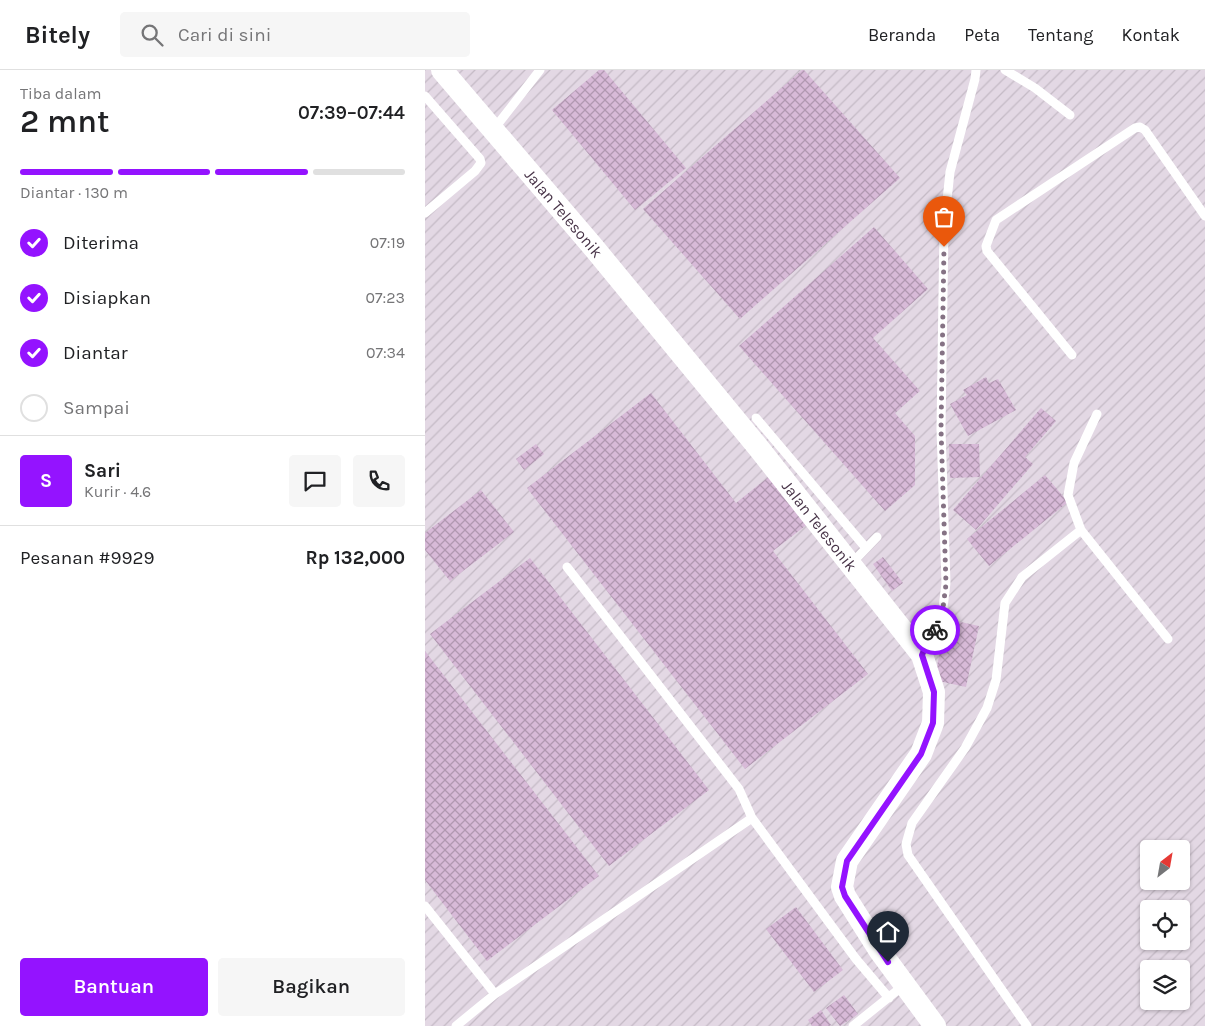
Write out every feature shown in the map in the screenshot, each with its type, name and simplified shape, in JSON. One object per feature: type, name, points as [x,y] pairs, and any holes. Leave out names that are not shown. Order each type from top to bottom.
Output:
[{"type":"street","name":"Jalan Telesonik","points":[[442,70],[594,248],[745,431],[922,655],[934,692],[933,723],[921,754],[847,861],[842,887],[845,896],[879,950],[896,992],[935,1026]]},
{"type":"lane","points":[[493,130],[540,70]]},
{"type":"lane","points":[[922,655],[942,616],[946,584],[941,429],[944,228],[950,172],[976,70]]},
{"type":"lane","points":[[1005,70],[1035,88],[1070,115]]},
{"type":"lane","points":[[425,96],[480,159],[481,163],[425,213]]},
{"type":"lane","points":[[1072,355],[987,252],[986,246],[996,220],[1135,128],[1140,127],[1145,130],[1205,216]]},
{"type":"lane","points":[[1097,414],[1074,463],[1068,495],[1081,530],[1168,640]]},
{"type":"lane","points":[[756,418],[867,548]]},
{"type":"lane","points":[[1027,1026],[908,855],[906,844],[912,823],[965,748],[987,708],[996,680],[1005,603],[1022,577],[1081,530]]},
{"type":"lane","points":[[850,565],[877,537]]},
{"type":"lane","points":[[567,567],[739,789],[752,818],[856,958],[896,992],[853,1026]]},
{"type":"lane","points":[[456,1026],[495,994],[752,818]]},
{"type":"lane","points":[[425,906],[495,994]]},
{"type":"shaded area","points":[[425,70],[1205,70],[1205,1026],[425,1026]]},
{"type":"building","points":[[599,70],[604,70],[686,168],[635,210],[552,110]]},
{"type":"building","points":[[802,70],[900,178],[740,319],[643,209]]},
{"type":"building","points":[[874,227],[928,289],[873,338],[920,391],[895,413],[915,436],[915,485],[885,511],[739,346]]},
{"type":"building","points":[[986,377],[989,383],[998,379],[1016,410],[968,436],[950,404],[967,395],[963,390]]},
{"type":"building","points":[[651,393],[736,503],[771,475],[809,523],[773,551],[868,674],[745,769],[527,488]]},
{"type":"building","points":[[1041,408],[1056,421],[1025,457],[1033,464],[976,530],[953,510]]},
{"type":"building","points":[[536,444],[544,454],[524,470],[516,459]]},
{"type":"building","points":[[949,444],[979,444],[980,477],[950,478]]},
{"type":"building","points":[[1045,475],[1068,502],[989,566],[967,539]]},
{"type":"building","points":[[481,490],[514,532],[450,581],[425,550],[425,533]]},
{"type":"building","points":[[883,557],[903,583],[892,591],[873,564]]},
{"type":"building","points":[[530,558],[709,790],[609,866],[430,634]]},
{"type":"building","points":[[947,619],[979,626],[966,687],[934,680]]},
{"type":"building","points":[[425,651],[599,876],[487,961],[425,880]]},
{"type":"building","points":[[796,907],[843,970],[814,992],[766,929]]},
{"type":"building","points":[[844,995],[858,1014],[840,1026],[826,1008]]},
{"type":"building","points":[[821,1010],[831,1025],[812,1026],[808,1020]]},
{"type":"way so far","points":[[935,630],[942,616],[946,584],[941,429],[944,247]]},
{"type":"route","points":[[888,962],[845,896],[842,887],[847,861],[921,754],[933,723],[934,692],[922,655],[935,630]]}]
